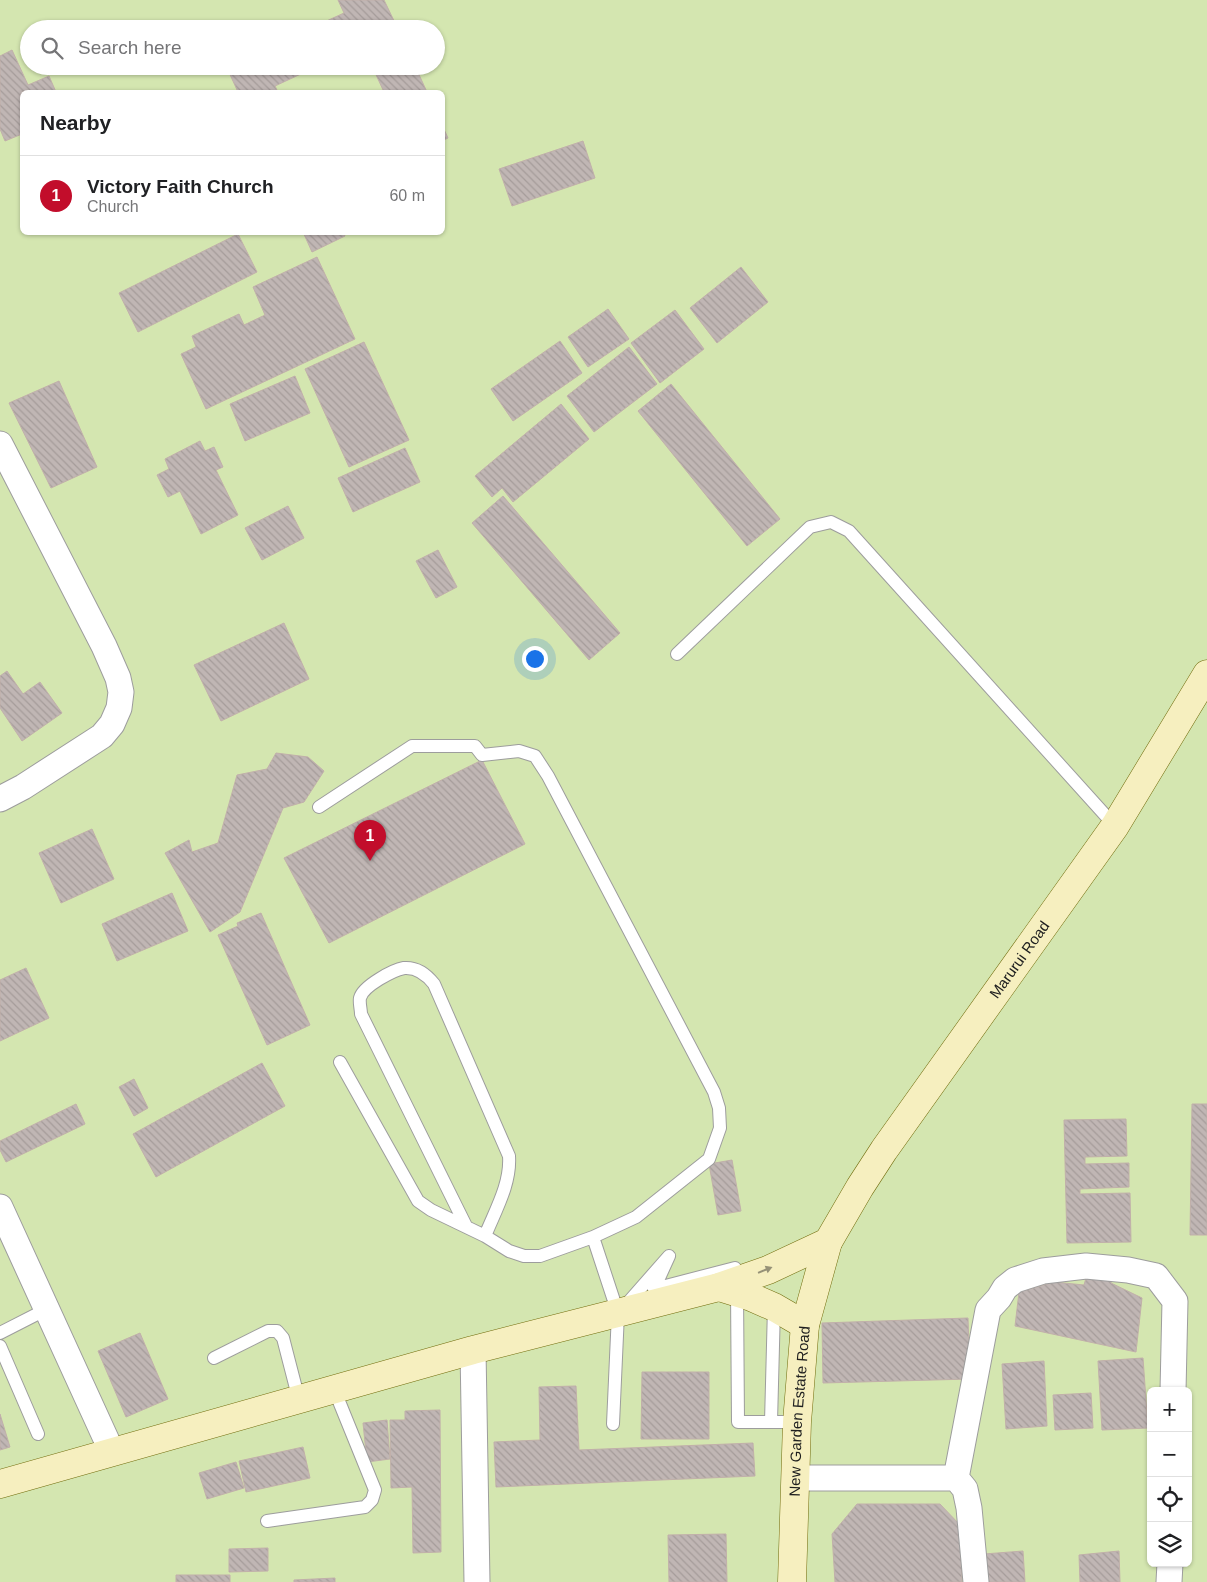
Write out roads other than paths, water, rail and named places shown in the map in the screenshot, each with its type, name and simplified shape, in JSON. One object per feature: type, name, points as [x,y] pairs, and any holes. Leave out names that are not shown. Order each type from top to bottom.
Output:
[{"type":"street","points":[[0,444],[104,646],[118,678],[121,692],[119,708],[112,724],[102,736],[23,787],[0,799]]},
{"type":"street","name":"Marurui Road","points":[[828,1242],[884,1150],[1115,826],[1207,674]]},
{"type":"street","points":[[0,1206],[112,1452]]},
{"type":"street","points":[[0,1484],[473,1350],[618,1313],[731,1287],[828,1242]]},
{"type":"street","name":"New Garden Estate Road","points":[[792,1582],[796,1478],[784,1422],[805,1325],[828,1242]]},
{"type":"street","points":[[976,1582],[970,1508],[965,1490],[956,1478],[988,1310],[1000,1298],[1005,1288],[1015,1280],[1043,1272],[1086,1266],[1128,1270],[1156,1276],[1175,1301],[1173,1387]]},
{"type":"street","points":[[731,1287],[774,1307],[805,1325]]},
{"type":"street","points":[[473,1350],[477,1582]]},
{"type":"street","points":[[796,1478],[956,1478]]},
{"type":"street","points":[[1170,1567],[1170,1582]]},
{"type":"lane","points":[[677,654],[810,527],[831,522],[849,531],[1115,826]]},
{"type":"lane","points":[[319,807],[412,746],[475,746],[482,756],[519,751],[536,756],[714,1092],[719,1108],[720,1128],[709,1159],[636,1217],[594,1236],[540,1256],[524,1256],[509,1251],[466,1226],[431,1210],[418,1201],[340,1062]]},
{"type":"lane","points":[[466,1226],[361,1014],[360,998],[364,990],[374,982],[404,968],[418,970],[427,975],[434,984],[510,1156],[510,1169],[506,1183],[485,1236]]},
{"type":"lane","points":[[594,1236],[618,1313],[613,1424]]},
{"type":"lane","points":[[618,1313],[669,1256],[654,1289],[737,1268],[731,1287],[738,1422],[784,1422],[774,1307]]},
{"type":"lane","points":[[0,1333],[47,1309]]},
{"type":"lane","points":[[214,1358],[268,1332],[277,1331],[283,1338],[299,1400]]},
{"type":"lane","points":[[0,1346],[38,1434]]},
{"type":"lane","points":[[267,1521],[365,1507],[372,1500],[375,1490],[334,1389]]},
{"type":"place","name":"Victory Faith Church","points":[[370,861]]}]
